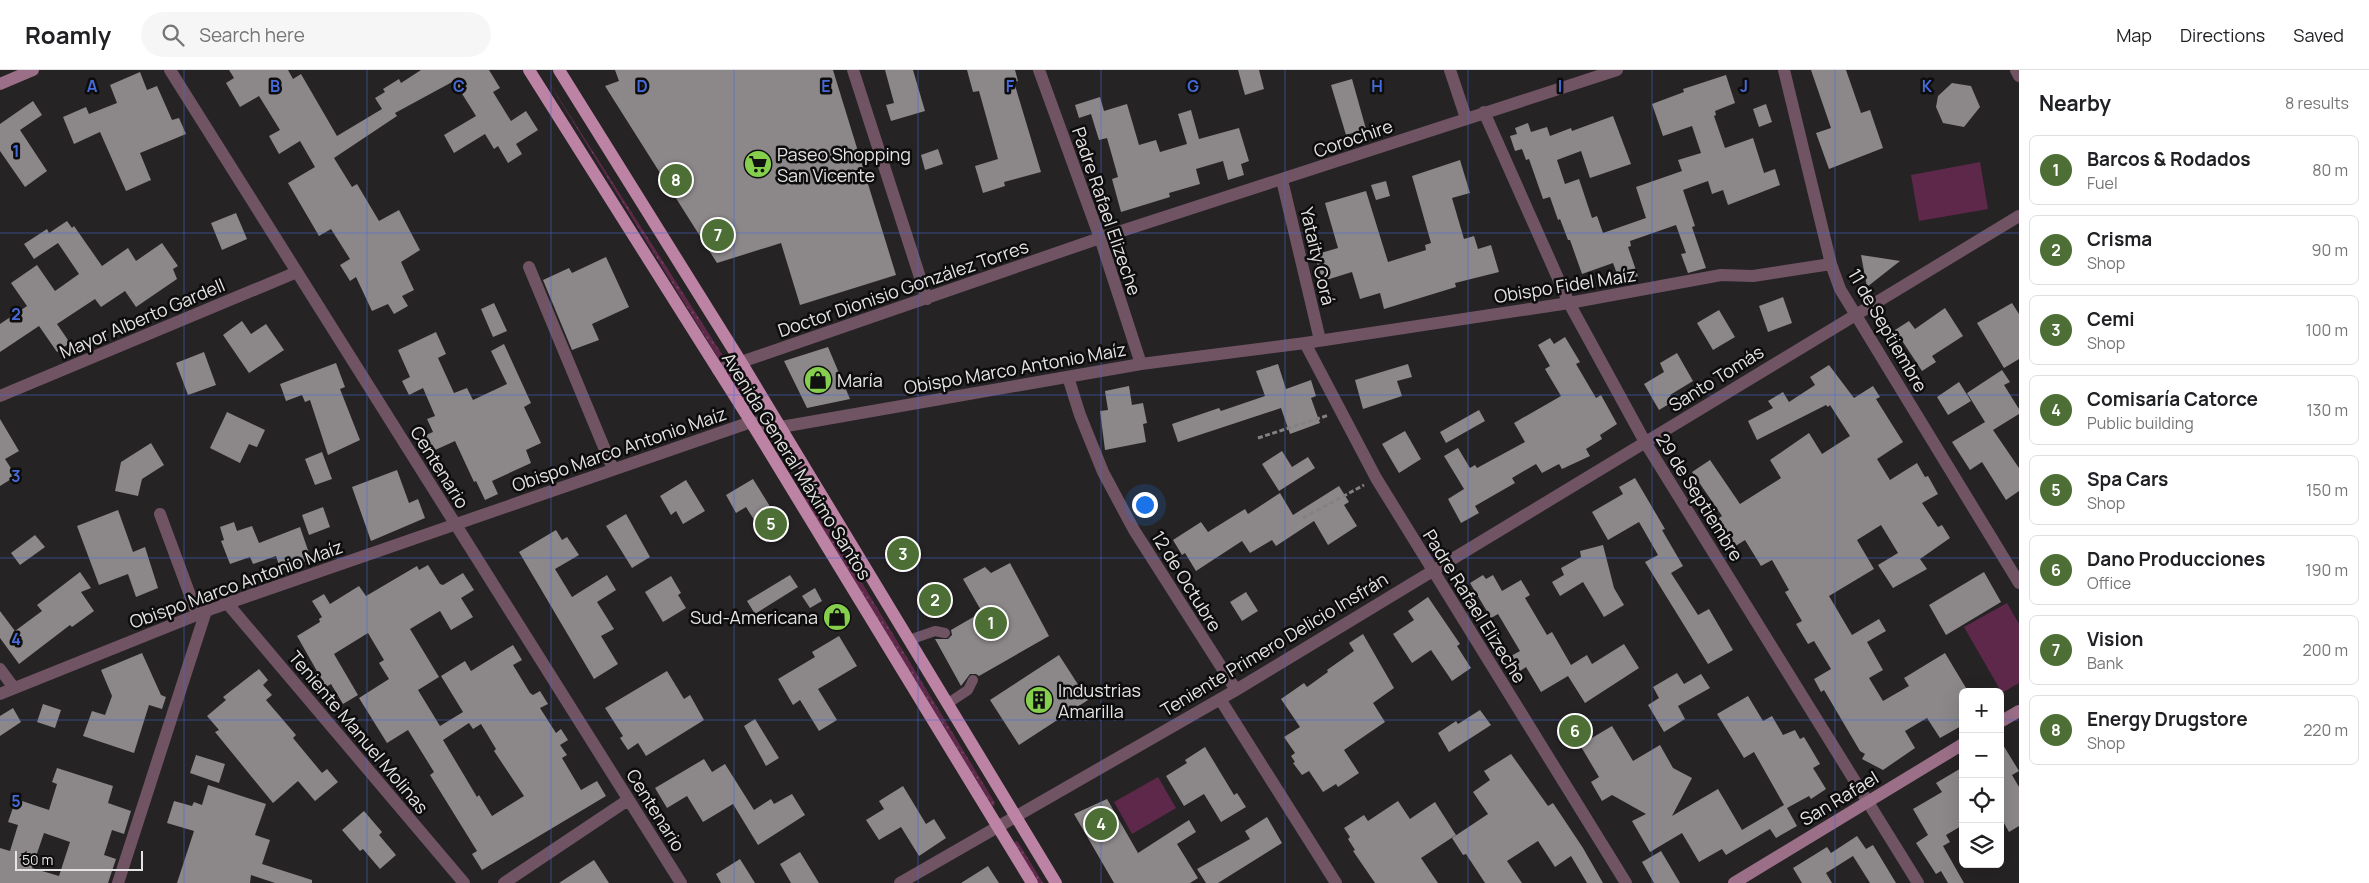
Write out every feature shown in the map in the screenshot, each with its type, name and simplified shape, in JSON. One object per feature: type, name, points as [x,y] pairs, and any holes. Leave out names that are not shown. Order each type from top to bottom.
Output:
[{"type":"main road","name":"Avenida General Máximo Santos","points":[[529,70],[718,370],[1032,883]]},
{"type":"main road","name":"Avenida General Máximo Santos","points":[[559,70],[781,427],[1056,883]]},
{"type":"street","points":[[0,84],[32,70]]},
{"type":"street","name":"Centenario","points":[[170,70],[681,883]]},
{"type":"street","points":[[853,70],[927,298]]},
{"type":"street","name":"Padre Rafael Elizeche","points":[[1039,70],[1100,238],[1140,364]]},
{"type":"street","points":[[1450,70],[1466,118]]},
{"type":"street","name":"Corochire","points":[[1100,238],[1617,70]]},
{"type":"street","name":"11 de Septiembre","points":[[1784,70],[1831,264],[1840,289],[2019,583]]},
{"type":"street","points":[[2016,70],[2019,76]]},
{"type":"street","name":"29 de Septiembre","points":[[1484,112],[1569,303],[1645,442],[1918,883]]},
{"type":"street","name":"Yataity Corá","points":[[1282,180],[1320,340]]},
{"type":"street","name":"Santo Tomás","points":[[1432,570],[1854,313],[2019,216]]},
{"type":"street","name":"Doctor Dionisio González Torres","points":[[718,370],[1100,238]]},
{"type":"street","name":"Obispo Fidel Maíz","points":[[1304,343],[1569,303],[1721,275],[1753,276],[1831,264]]},
{"type":"street","points":[[529,267],[613,469]]},
{"type":"street","name":"Mayor Alberto Gardell","points":[[0,396],[297,272]]},
{"type":"street","name":"Padre Rafael Elizeche","points":[[1304,343],[1376,478],[1626,883]]},
{"type":"street","name":"Obispo Marco Antonio Maíz","points":[[0,694],[201,612],[750,422],[781,427],[1140,364],[1304,343]]},
{"type":"street","name":"12 de Octubre","points":[[1068,377],[1080,415],[1103,472],[1134,530],[1236,690]]},
{"type":"street","points":[[118,883],[201,612],[160,514]]},
{"type":"street","name":"Teniente Primero Delicio Insfrán","points":[[900,883],[1236,690],[1432,570]]},
{"type":"street","name":"Teniente Manuel Molinas","points":[[227,603],[464,883]]},
{"type":"street","points":[[0,669],[14,688]]},
{"type":"street","points":[[1220,699],[1336,883]]},
{"type":"street","points":[[2004,719],[2019,710]]},
{"type":"street","name":"San Rafael","points":[[1734,883],[1959,746]]},
{"type":"street","points":[[504,883],[628,800]]},
{"type":"lane","points":[[909,640],[935,631],[944,634]]},
{"type":"lane","points":[[947,704],[968,690],[973,680]]},
{"type":"path","points":[[1258,438],[1341,412]]},
{"type":"path","points":[[1303,518],[1376,478]]},
{"type":"shaded area","points":[[541,70],[755,406],[754,409],[749,408]]},
{"type":"shaded area","points":[[1980,162],[1988,209],[1919,221],[1911,175]]},
{"type":"shaded area","points":[[803,496],[815,505],[995,803],[993,807]]},
{"type":"shaded area","points":[[2007,603],[2019,624],[2019,683],[2004,692],[2004,688],[1999,688],[1964,627]]},
{"type":"shaded area","points":[[1158,777],[1176,808],[1132,834],[1114,802]]},
{"type":"shaded area","points":[[1016,841],[1043,883],[1038,883],[1014,844]]},
{"type":"building","points":[[229,70],[288,70],[293,79],[301,74],[337,136],[382,109],[375,98],[385,92],[383,89],[399,79],[401,83],[421,70],[489,70],[500,88],[493,92],[511,121],[526,111],[538,130],[516,144],[522,154],[508,163],[498,146],[494,149],[485,134],[454,153],[444,135],[476,116],[454,81],[395,113],[397,116],[334,158],[352,187],[357,184],[379,221],[399,210],[420,250],[401,262],[414,290],[402,296],[408,306],[394,314],[388,304],[372,311],[356,277],[350,281],[340,265],[350,259],[331,229],[319,236],[288,183],[315,167],[300,141],[279,154],[269,136],[280,130],[259,96],[240,107],[226,83],[234,78]]},
{"type":"building","name":"Paseo Shopping San Vicente","points":[[615,70],[833,70],[896,275],[800,305],[781,243],[717,263],[605,86],[619,81]]},
{"type":"building","points":[[885,70],[913,70],[925,111],[891,121],[886,105],[894,103]]},
{"type":"building","points":[[967,70],[1015,70],[1018,81],[1014,82],[1041,172],[1004,182],[1005,186],[983,193],[975,166],[998,159],[979,91],[973,92]]},
{"type":"building","points":[[1238,70],[1259,70],[1264,89],[1245,95]]},
{"type":"building","points":[[1811,70],[1846,70],[1861,113],[1870,110],[1883,148],[1829,169],[1816,133],[1831,128]]},
{"type":"building","points":[[140,72],[147,90],[157,86],[172,120],[179,118],[186,134],[140,153],[151,180],[126,191],[100,132],[74,144],[63,117],[86,107],[89,114],[117,103],[110,85]]},
{"type":"building","points":[[1726,75],[1735,103],[1715,111],[1716,115],[1714,116],[1725,148],[1753,138],[1764,173],[1775,169],[1780,185],[1728,205],[1723,190],[1712,194],[1708,181],[1683,190],[1695,226],[1692,227],[1706,268],[1688,273],[1681,254],[1686,253],[1676,225],[1630,241],[1631,246],[1628,247],[1638,276],[1620,282],[1613,263],[1582,274],[1570,240],[1568,240],[1560,219],[1558,220],[1550,197],[1543,199],[1529,159],[1526,160],[1522,149],[1515,151],[1510,136],[1517,134],[1515,128],[1528,123],[1531,132],[1547,127],[1550,136],[1571,128],[1572,131],[1613,116],[1631,164],[1590,178],[1581,151],[1557,160],[1565,184],[1579,179],[1592,218],[1597,216],[1603,233],[1646,218],[1636,187],[1682,171],[1678,160],[1701,153],[1692,126],[1663,136],[1652,104],[1684,92],[1683,89]]},
{"type":"building","points":[[1352,79],[1366,129],[1346,135],[1331,85]]},
{"type":"building","points":[[1952,83],[1971,86],[1980,107],[1964,127],[1943,123],[1936,107],[1938,96]]},
{"type":"building","points":[[1100,97],[1104,111],[1127,104],[1139,145],[1156,140],[1160,152],[1187,144],[1178,114],[1191,110],[1199,139],[1239,128],[1249,161],[1241,164],[1244,175],[1228,180],[1223,161],[1196,169],[1200,184],[1169,193],[1170,197],[1121,212],[1112,179],[1118,177],[1107,138],[1099,140],[1091,114],[1079,118],[1075,105]]},
{"type":"building","points":[[33,101],[42,115],[20,130],[47,171],[25,187],[0,151],[0,124]]},
{"type":"building","points":[[1766,104],[1772,122],[1759,127],[1753,109]]},
{"type":"building","points":[[938,149],[943,164],[925,170],[921,155]]},
{"type":"building","points":[[1460,160],[1470,193],[1452,198],[1464,239],[1474,236],[1478,249],[1491,245],[1499,272],[1455,283],[1456,287],[1384,309],[1380,293],[1360,299],[1352,272],[1323,281],[1314,255],[1338,248],[1325,203],[1366,191],[1388,262],[1426,250],[1425,245],[1431,243],[1412,176]]},
{"type":"building","points":[[1386,181],[1390,196],[1376,200],[1371,185]]},
{"type":"building","points":[[236,213],[247,239],[222,250],[211,223]]},
{"type":"building","points":[[67,221],[72,228],[74,226],[102,266],[128,248],[136,261],[162,243],[178,266],[173,269],[177,279],[136,307],[125,291],[101,307],[95,299],[57,324],[70,343],[57,352],[39,326],[0,352],[0,324],[27,306],[11,283],[37,265],[55,291],[79,274],[58,243],[34,259],[24,244],[47,229],[49,233]]},
{"type":"building","points":[[1861,255],[1881,258],[1900,261],[1867,287]]},
{"type":"building","points":[[606,257],[629,307],[592,324],[599,340],[572,350],[543,280],[569,268],[572,273]]},
{"type":"building","points":[[1783,297],[1792,323],[1768,332],[1759,306]]},
{"type":"building","points":[[494,303],[507,331],[493,337],[481,309]]},
{"type":"building","points":[[2012,303],[2019,314],[2019,359],[2004,368],[1977,323]]},
{"type":"building","points":[[1945,308],[1963,336],[1932,356],[1936,362],[1922,371],[1895,330],[1909,321],[1915,329]]},
{"type":"building","points":[[1719,310],[1735,337],[1713,350],[1697,323]]},
{"type":"building","points":[[242,321],[251,334],[266,324],[284,350],[249,373],[223,335]]},
{"type":"building","points":[[436,332],[446,354],[438,358],[454,393],[467,388],[473,400],[507,384],[491,351],[504,344],[531,403],[524,407],[541,443],[526,450],[531,463],[492,481],[498,494],[485,500],[476,481],[474,482],[455,441],[433,451],[426,435],[433,432],[427,419],[435,416],[423,388],[409,395],[402,381],[410,377],[398,350]]},
{"type":"building","points":[[1565,337],[1580,362],[1576,364],[1596,398],[1601,395],[1617,424],[1600,435],[1602,439],[1586,449],[1590,456],[1562,469],[1559,464],[1542,473],[1536,464],[1512,478],[1515,483],[1475,506],[1479,513],[1461,523],[1448,499],[1464,489],[1444,456],[1458,448],[1470,468],[1475,465],[1477,468],[1525,442],[1514,423],[1561,396],[1545,369],[1550,366],[1538,345],[1550,338],[1554,344]]},
{"type":"building","name":"María","points":[[828,347],[850,399],[807,408],[784,361]]},
{"type":"building","points":[[204,352],[216,385],[188,395],[176,363]]},
{"type":"building","points":[[1677,353],[1693,381],[1670,395],[1674,401],[1659,410],[1644,384],[1664,372],[1660,363]]},
{"type":"building","points":[[336,363],[345,387],[340,389],[360,440],[328,455],[310,400],[305,402],[302,395],[286,401],[280,384]]},
{"type":"building","points":[[1278,364],[1286,389],[1311,380],[1316,396],[1311,398],[1320,423],[1290,434],[1281,408],[1178,442],[1172,424],[1219,408],[1221,411],[1265,396],[1256,371]]},
{"type":"building","points":[[1408,364],[1412,377],[1397,381],[1402,396],[1363,409],[1355,380]]},
{"type":"building","points":[[1829,365],[1854,398],[1873,386],[1880,397],[1876,399],[1903,442],[1877,459],[1890,480],[1917,463],[1925,477],[1928,476],[1938,494],[1922,503],[1938,527],[1942,525],[1950,538],[1920,559],[1927,569],[1893,588],[1878,565],[1898,553],[1881,525],[1857,540],[1874,569],[1829,596],[1852,635],[1879,619],[1886,631],[1867,642],[1883,670],[1869,678],[1883,701],[1909,686],[1904,678],[1945,653],[1966,688],[1959,688],[1959,727],[1940,738],[1927,718],[1905,731],[1915,748],[1883,770],[1862,759],[1865,754],[1860,751],[1824,690],[1821,692],[1814,679],[1831,669],[1814,641],[1808,644],[1796,624],[1802,621],[1785,592],[1789,590],[1772,560],[1761,566],[1745,540],[1734,547],[1716,520],[1722,516],[1692,472],[1710,460],[1740,504],[1781,478],[1770,460],[1809,433],[1822,454],[1850,436],[1830,405],[1828,407],[1826,405],[1757,440],[1748,421],[1773,408],[1768,401],[1783,392],[1789,402],[1815,385],[1810,377]]},
{"type":"building","points":[[2002,370],[2010,382],[2004,385],[2019,409],[2019,414],[1993,430],[2019,468],[2019,491],[2006,500],[1982,462],[1970,470],[1952,442],[1985,422],[1967,393]]},
{"type":"building","points":[[1959,382],[1971,401],[1948,415],[1937,397]]},
{"type":"building","points":[[1129,386],[1132,405],[1143,403],[1147,423],[1143,424],[1146,442],[1105,450],[1100,411],[1108,410],[1105,391]]},
{"type":"building","points":[[1479,410],[1485,421],[1446,443],[1440,432]]},
{"type":"building","points":[[227,412],[265,430],[257,447],[249,444],[240,463],[210,448]]},
{"type":"building","points":[[0,419],[19,451],[5,459],[16,476],[0,486]]},
{"type":"building","points":[[1405,431],[1421,459],[1399,473],[1382,444]]},
{"type":"building","points":[[151,443],[164,465],[142,479],[138,496],[115,491],[121,462]]},
{"type":"building","points":[[1282,451],[1292,467],[1308,457],[1315,468],[1279,491],[1262,464]]},
{"type":"building","points":[[322,452],[332,479],[315,485],[305,459]]},
{"type":"building","points":[[397,470],[409,503],[418,499],[425,518],[371,541],[352,487]]},
{"type":"building","points":[[1635,478],[1665,529],[1662,530],[1683,566],[1671,573],[1698,615],[1709,609],[1733,650],[1708,664],[1645,562],[1658,555],[1639,522],[1608,540],[1592,512],[1623,494],[1619,487]]},
{"type":"building","points":[[753,479],[774,513],[778,511],[786,523],[765,537],[746,507],[736,513],[726,495]]},
{"type":"building","points":[[686,480],[705,511],[683,524],[676,511],[671,515],[660,496]]},
{"type":"building","points":[[1339,486],[1349,502],[1344,505],[1357,526],[1328,545],[1314,521],[1276,546],[1272,540],[1250,553],[1242,541],[1196,571],[1185,553],[1182,555],[1173,540],[1201,522],[1208,532],[1245,509],[1248,514],[1280,493],[1293,515]]},
{"type":"building","points":[[323,507],[330,527],[309,535],[302,515]]},
{"type":"building","points":[[118,510],[133,552],[145,547],[158,588],[136,597],[128,574],[99,585],[77,526]]},
{"type":"building","points":[[626,514],[650,557],[632,568],[606,526]]},
{"type":"building","points":[[234,522],[237,531],[252,526],[259,543],[300,527],[311,559],[281,571],[276,556],[253,564],[250,557],[230,564],[221,541],[224,540],[220,527]]},
{"type":"building","points":[[556,530],[562,540],[567,537],[579,555],[555,569],[572,597],[607,575],[616,590],[597,602],[614,629],[601,636],[618,664],[594,679],[519,552]]},
{"type":"building","points":[[35,535],[45,547],[20,565],[11,553]]},
{"type":"building","points":[[1603,545],[1614,588],[1624,605],[1604,617],[1583,582],[1560,596],[1552,582],[1564,575],[1561,568],[1581,557],[1580,551]]},
{"type":"building","points":[[1010,563],[1049,636],[979,676],[970,674],[961,686],[935,639],[948,639],[952,635],[951,630],[982,612],[963,579],[985,567],[991,573]]},
{"type":"building","points":[[428,565],[440,584],[443,585],[463,573],[474,590],[461,598],[473,617],[451,630],[440,611],[410,629],[439,677],[418,690],[440,726],[463,712],[441,676],[465,661],[471,671],[513,645],[522,660],[513,665],[530,693],[533,695],[540,691],[548,704],[540,708],[556,733],[561,729],[568,740],[560,745],[567,755],[562,758],[581,790],[597,781],[606,796],[482,870],[472,854],[477,851],[430,775],[434,772],[408,730],[387,743],[359,698],[389,679],[379,663],[384,660],[368,633],[334,654],[358,695],[343,704],[331,684],[326,687],[297,636],[320,622],[319,619],[322,617],[312,601],[324,594],[330,604],[359,586],[366,596],[417,566],[419,570]],"holes":[[[469,723],[473,729],[481,724],[496,749],[494,751],[524,796],[492,816],[479,795],[477,797],[443,740]]]},
{"type":"building","points":[[80,572],[91,588],[81,592],[94,611],[72,627],[70,625],[19,664],[0,638],[0,611],[15,631],[42,611],[37,605]]},
{"type":"building","points":[[1984,572],[2001,602],[1946,635],[1929,605]]},
{"type":"building","points":[[790,575],[798,587],[755,614],[747,601]]},
{"type":"building","points":[[1483,575],[1486,579],[1493,575],[1502,591],[1521,580],[1530,595],[1525,598],[1547,635],[1552,632],[1571,665],[1587,655],[1592,664],[1624,644],[1639,668],[1585,703],[1568,676],[1541,692],[1526,667],[1520,671],[1511,656],[1520,651],[1498,614],[1491,618],[1470,583]]},
{"type":"building","points":[[671,576],[681,593],[678,595],[686,608],[663,622],[645,592]]},
{"type":"building","points":[[815,588],[822,601],[810,608],[802,596]]},
{"type":"building","points":[[1246,592],[1258,611],[1242,621],[1230,602]]},
{"type":"building","points":[[1428,597],[1460,644],[1457,646],[1471,668],[1452,681],[1431,650],[1412,663],[1393,634],[1414,620],[1408,611]]},
{"type":"building","points":[[1363,634],[1394,688],[1373,703],[1385,722],[1344,750],[1359,773],[1338,787],[1336,784],[1323,792],[1309,771],[1302,775],[1293,763],[1295,762],[1291,756],[1295,753],[1284,737],[1300,727],[1281,699],[1304,683],[1307,687],[1328,672],[1327,670],[1354,651],[1349,643]]},
{"type":"building","points":[[839,636],[857,666],[818,689],[837,720],[819,731],[800,700],[793,705],[778,679],[815,657],[812,652]]},
{"type":"building","points":[[142,653],[161,695],[166,697],[162,709],[149,705],[134,753],[83,736],[92,711],[105,715],[112,696],[101,670]]},
{"type":"building","name":"Industrias Amarilla","points":[[1059,655],[1088,700],[1019,745],[990,700]]},
{"type":"building","points":[[259,669],[268,680],[263,685],[272,695],[266,700],[296,735],[293,738],[322,773],[327,769],[338,782],[315,801],[298,781],[273,803],[215,732],[219,730],[207,716],[226,700],[223,697]]},
{"type":"building","points":[[667,671],[684,699],[690,695],[704,720],[646,756],[638,743],[628,750],[620,738],[623,736],[605,708]]},
{"type":"building","points":[[1677,673],[1684,684],[1701,674],[1710,688],[1678,706],[1685,719],[1664,732],[1648,705],[1659,698],[1653,687]]},
{"type":"building","points":[[1748,696],[1763,721],[1772,716],[1783,735],[1795,730],[1800,739],[1804,737],[1820,764],[1813,768],[1826,789],[1811,799],[1809,796],[1787,808],[1797,826],[1776,838],[1770,829],[1726,855],[1722,849],[1699,862],[1682,833],[1650,852],[1632,821],[1646,814],[1612,795],[1602,801],[1591,782],[1599,777],[1580,745],[1612,726],[1633,761],[1660,745],[1673,768],[1692,778],[1672,816],[1718,789],[1742,830],[1784,805],[1754,752],[1744,758],[1717,714]]},
{"type":"building","points":[[43,704],[61,710],[55,728],[37,722]]},
{"type":"building","points":[[13,708],[21,722],[0,736],[0,716]]},
{"type":"building","points":[[1480,710],[1491,725],[1449,752],[1438,733],[1456,721],[1458,724]]},
{"type":"building","points":[[755,719],[779,758],[766,766],[744,726]]},
{"type":"building","points":[[1205,747],[1234,795],[1237,793],[1246,807],[1221,822],[1204,794],[1184,806],[1166,776],[1187,763],[1185,760]]},
{"type":"building","points":[[2004,747],[2019,771],[2012,775],[2019,787],[2019,826],[2009,832],[2004,823]]},
{"type":"building","points":[[1511,754],[1548,806],[1553,803],[1583,848],[1603,883],[1587,883],[1571,856],[1555,867],[1538,841],[1507,861],[1522,883],[1485,883],[1466,854],[1463,855],[1452,838],[1488,814],[1473,792],[1490,780],[1484,771]]},
{"type":"building","points":[[196,755],[225,764],[219,783],[190,773]]},
{"type":"building","points":[[704,759],[712,772],[725,764],[754,810],[771,799],[774,804],[792,794],[805,815],[758,845],[733,804],[703,822],[687,796],[667,808],[655,788]]},
{"type":"building","points":[[57,768],[113,786],[108,803],[131,811],[124,834],[112,830],[104,855],[116,859],[108,883],[0,883],[0,848],[10,851],[18,825],[8,822],[16,799],[49,810],[57,784],[52,782]],"holes":[[[44,833],[70,842],[59,876],[32,868]]]},
{"type":"building","points":[[1959,769],[1959,827],[1946,835],[1950,842],[1943,846],[1964,883],[1948,883],[1941,871],[1936,874],[1916,843],[1928,835],[1913,809],[1942,792],[1936,783]]},
{"type":"building","points":[[208,785],[266,804],[255,835],[270,840],[262,864],[312,880],[312,883],[275,883],[251,875],[250,883],[177,883],[194,831],[167,823],[174,801],[192,806],[194,802],[202,805]]},
{"type":"building","points":[[903,786],[926,824],[934,819],[946,838],[919,856],[901,827],[879,840],[866,820],[884,809],[879,801]]},
{"type":"building","points":[[1107,799],[1138,853],[1189,820],[1196,832],[1177,844],[1198,878],[1190,883],[1114,883],[1074,814]]},
{"type":"building","points":[[1398,801],[1410,819],[1435,802],[1456,835],[1421,858],[1438,883],[1375,883],[1353,851],[1355,850],[1348,839],[1350,837],[1344,828],[1364,815],[1368,821]]},
{"type":"building","points":[[364,811],[382,832],[379,835],[396,855],[380,869],[363,849],[360,851],[342,830]]},
{"type":"building","points":[[1267,817],[1282,843],[1218,883],[1206,883],[1197,869],[1250,839],[1245,831]]},
{"type":"building","points":[[1857,836],[1866,849],[1873,845],[1896,883],[1870,883],[1853,856],[1826,873],[1832,883],[1802,883],[1793,868],[1827,847],[1831,853]]},
{"type":"building","points":[[1661,851],[1680,883],[1654,883],[1642,862]]},
{"type":"building","points":[[800,852],[819,883],[791,883],[780,864]]},
{"type":"building","points":[[740,859],[755,883],[721,883],[716,874]]},
{"type":"building","points":[[594,860],[609,883],[559,883]]},
{"type":"building","points":[[988,866],[999,883],[961,883]]},
{"type":"place","name":"Paseo Shopping San Vicente","points":[[758,164]]},
{"type":"place","name":"Energy Drugstore","points":[[676,180]]},
{"type":"place","name":"Vision","points":[[718,235]]},
{"type":"place","name":"María","points":[[818,380]]},
{"type":"place","name":"Spa Cars","points":[[771,524]]},
{"type":"place","name":"Cemi","points":[[903,554]]},
{"type":"place","name":"Crisma","points":[[935,600]]},
{"type":"place","name":"Sud-Americana","points":[[837,617]]},
{"type":"place","name":"Barcos & Rodados","points":[[991,623]]},
{"type":"place","name":"Industrias Amarilla","points":[[1039,700]]},
{"type":"place","name":"Dano Producciones","points":[[1575,731]]},
{"type":"place","name":"Comisaría Catorce","points":[[1101,824]]}]
